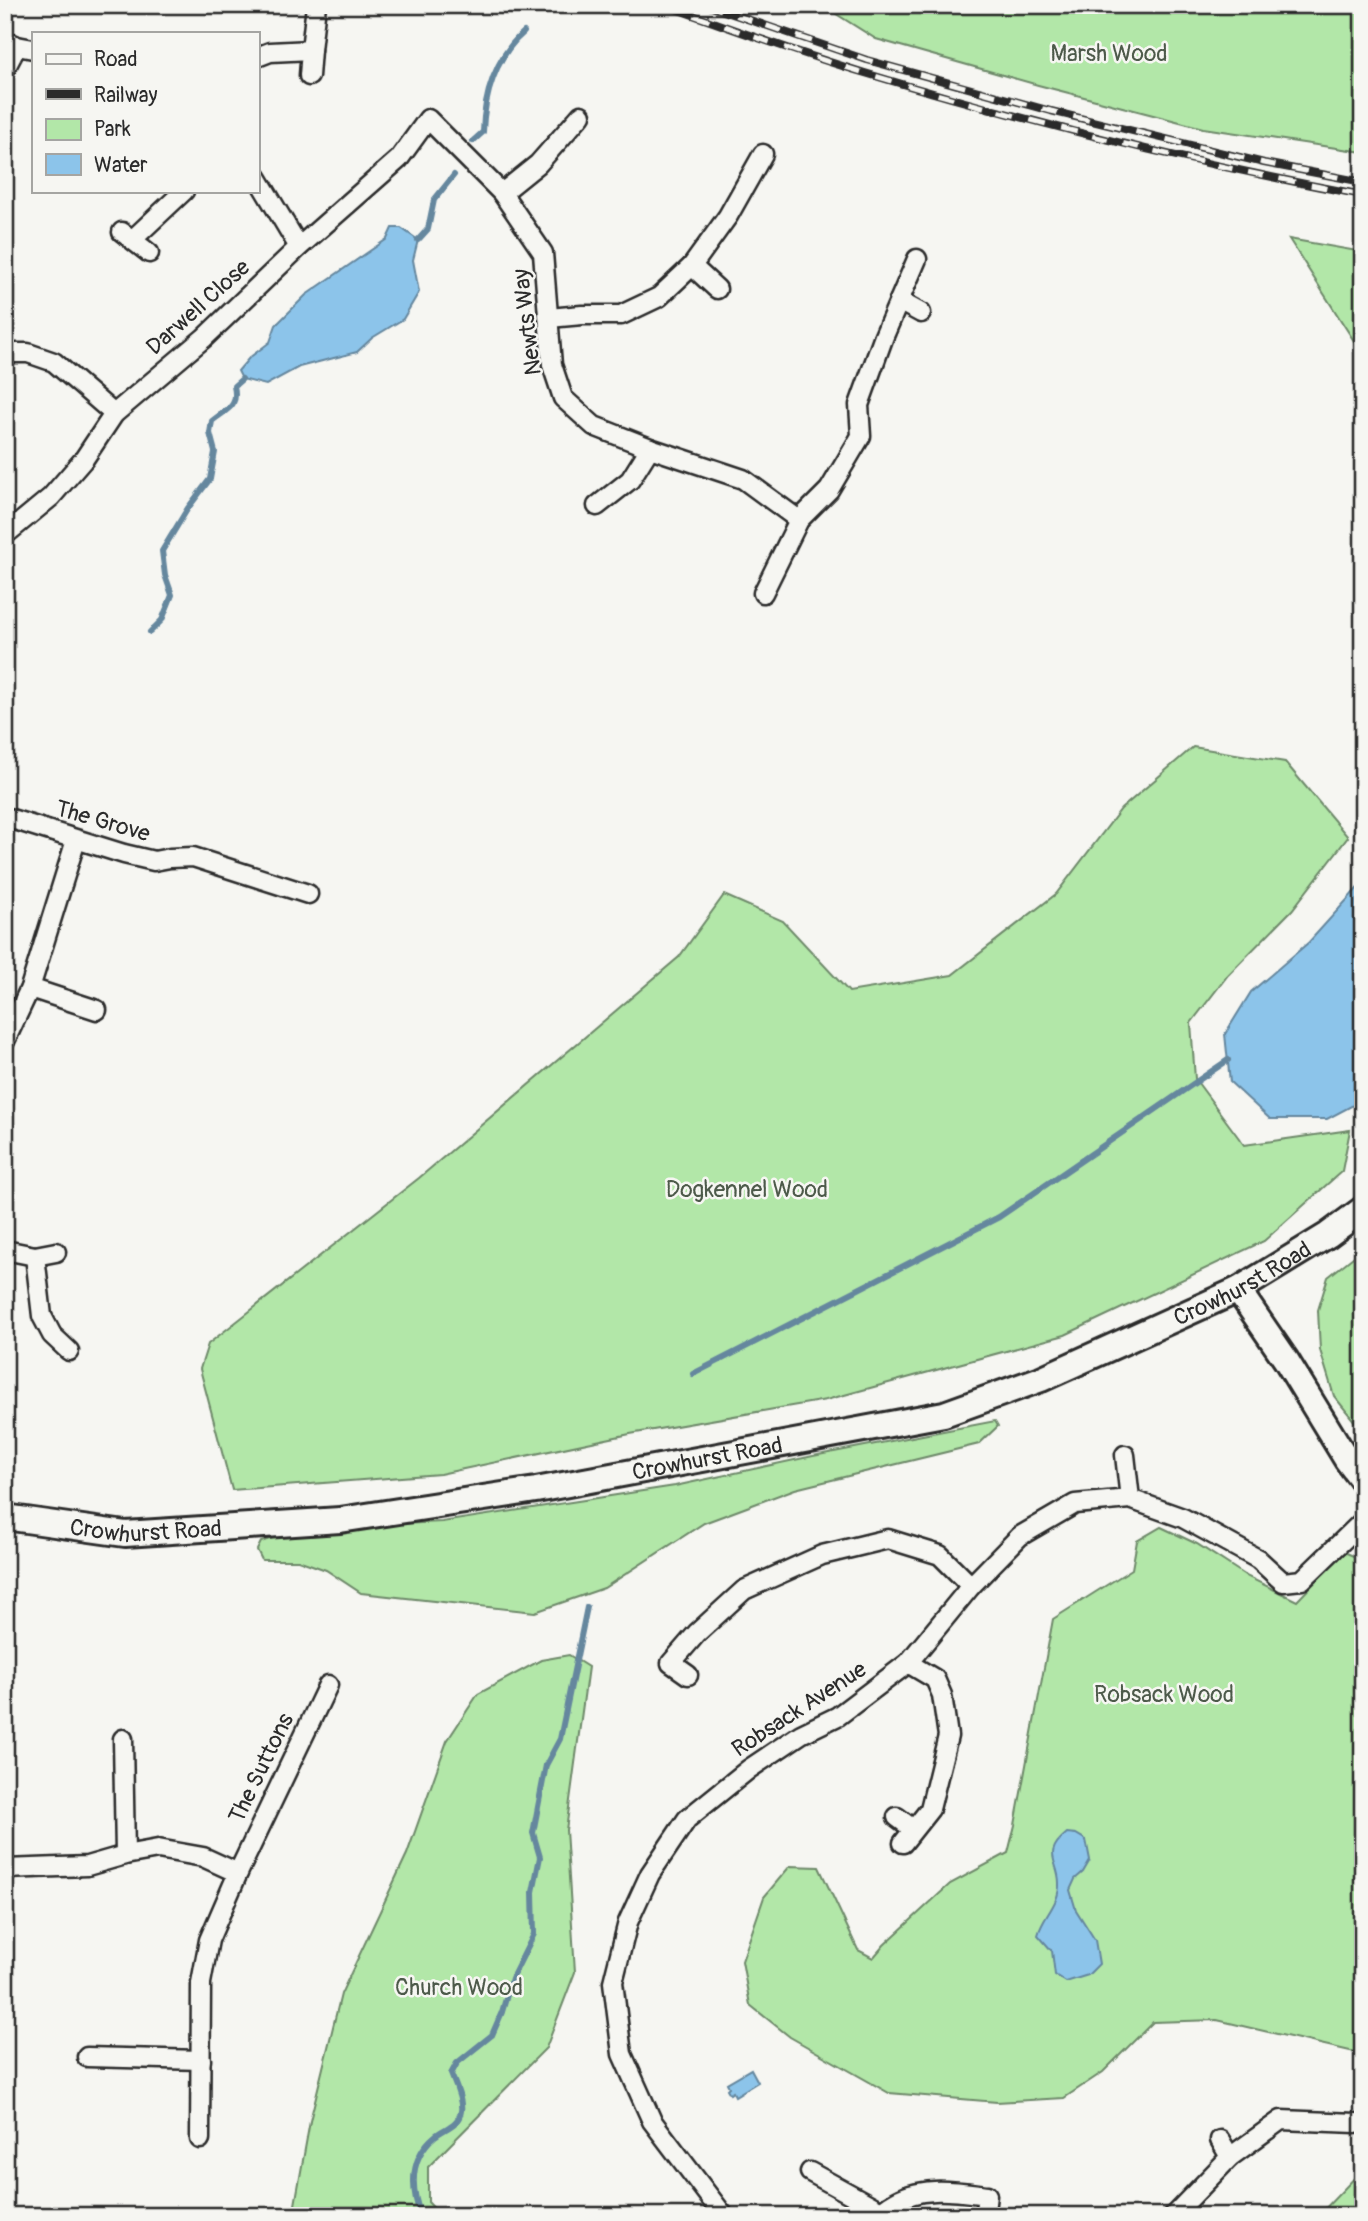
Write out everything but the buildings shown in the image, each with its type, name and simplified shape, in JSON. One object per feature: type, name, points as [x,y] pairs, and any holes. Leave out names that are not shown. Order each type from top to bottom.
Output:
[{"type":"main road","name":"Crowhurst Road","points":[[5,1517],[125,1534],[340,1520],[536,1490],[944,1414],[1041,1379],[1238,1290],[1328,1235],[1363,1209]]},
{"type":"main road","points":[[1238,1290],[1363,1481]]},
{"type":"street","points":[[309,76],[316,5]]},
{"type":"street","points":[[5,69],[19,45]]},
{"type":"street","points":[[259,56],[270,52],[310,50]]},
{"type":"street","points":[[502,193],[538,164],[581,115]]},
{"type":"street","name":"Newts Way","points":[[428,119],[502,193],[543,253],[552,365],[563,398],[594,426],[743,479],[799,520]]},
{"type":"street","name":"Darwell Close","points":[[5,535],[51,498],[83,459],[114,414],[204,338],[299,247],[399,159],[428,119]]},
{"type":"street","points":[[549,318],[621,315],[659,297],[692,266],[728,216],[763,154]]},
{"type":"street","points":[[259,181],[299,247]]},
{"type":"street","points":[[149,253],[128,235],[183,192]]},
{"type":"street","points":[[763,593],[799,520],[829,490],[861,436],[859,405],[917,259]]},
{"type":"street","points":[[692,266],[717,289]]},
{"type":"street","points":[[899,301],[921,313]]},
{"type":"street","points":[[5,353],[27,352],[54,362],[114,414]]},
{"type":"street","points":[[597,506],[630,480],[650,448]]},
{"type":"street","name":"The Grove","points":[[5,817],[154,861],[193,857],[308,894]]},
{"type":"street","points":[[5,1041],[30,988],[76,840]]},
{"type":"street","points":[[30,988],[97,1010]]},
{"type":"street","points":[[5,1250],[35,1256],[56,1252]]},
{"type":"street","points":[[35,1256],[42,1316],[52,1335],[69,1351]]},
{"type":"street","points":[[1125,1455],[1129,1499]]},
{"type":"street","name":"Robsack Avenue","points":[[723,2216],[652,2121],[622,2054],[613,1982],[628,1922],[650,1874],[687,1819],[749,1769],[801,1734],[838,1716],[908,1663],[971,1586],[1020,1535],[1075,1504],[1129,1499],[1184,1518],[1258,1559],[1283,1581],[1303,1580],[1363,1521]]},
{"type":"street","points":[[688,1675],[671,1663],[697,1633],[744,1590],[822,1555],[888,1539],[940,1555],[971,1586]]},
{"type":"street","points":[[897,1817],[908,1836],[930,1809],[948,1736],[942,1695],[935,1679],[908,1663]]},
{"type":"street","name":"The Suttons","points":[[200,2139],[201,1983],[209,1940],[238,1872],[328,1685]]},
{"type":"street","points":[[123,1740],[125,1855]]},
{"type":"street","points":[[5,1869],[87,1867],[125,1855],[158,1849],[203,1857],[238,1872]]},
{"type":"street","points":[[88,2057],[201,2060]]},
{"type":"street","points":[[1173,2216],[1230,2157],[1281,2120],[1356,2123]]},
{"type":"street","points":[[1220,2140],[1230,2157]]},
{"type":"street","points":[[810,2172],[881,2213],[901,2197],[926,2191],[987,2195],[985,2211]]},
{"type":"green space","name":"Marsh Wood","points":[[822,5],[1363,5],[1363,152],[1203,128],[1038,85],[876,39]]},
{"type":"green space","points":[[1289,239],[1363,252],[1363,355]]},
{"type":"green space","name":"Dogkennel Wood","points":[[1193,747],[1285,762],[1348,837],[1292,910],[1228,975],[1191,1023],[1195,1079],[1244,1145],[1350,1130],[1342,1171],[1264,1241],[1065,1335],[826,1400],[630,1434],[440,1474],[232,1490],[200,1369],[208,1344],[419,1178],[679,957],[724,895],[783,921],[849,992],[952,975],[1056,894],[1121,809]]},
{"type":"green space","points":[[1363,1249],[1363,1432],[1334,1396],[1320,1350],[1318,1310],[1328,1277]]},
{"type":"green space","points":[[995,1421],[998,1426],[979,1444],[795,1489],[704,1523],[604,1588],[535,1612],[361,1593],[326,1570],[298,1560],[262,1560],[257,1550],[261,1542],[298,1529],[442,1522],[675,1486]]},
{"type":"green space","name":"Robsack Wood","points":[[1161,1527],[1197,1544],[1248,1577],[1297,1601],[1344,1552],[1363,1560],[1363,2054],[1217,2020],[1153,2022],[1103,2072],[1064,2098],[997,2102],[889,2093],[790,2037],[750,2005],[742,1961],[764,1897],[790,1866],[819,1867],[858,1950],[873,1958],[950,1884],[1008,1853],[1053,1619],[1132,1569],[1137,1541]]},
{"type":"green space","name":"Church Wood","points":[[569,1655],[588,1667],[566,1830],[575,1972],[546,2048],[428,2167],[428,2202],[441,2216],[293,2216],[310,2121],[341,1994],[407,1854],[447,1741],[478,1694],[541,1660]]},
{"type":"green space","points":[[1363,2169],[1363,2216],[1318,2216]]},
{"type":"water","points":[[392,228],[401,228],[418,240],[413,260],[419,292],[403,319],[372,338],[357,352],[299,367],[266,385],[242,379],[238,371],[249,358],[270,342],[276,325],[306,295],[387,239]]},
{"type":"water","points":[[1363,882],[1363,1100],[1327,1119],[1270,1119],[1230,1082],[1225,1034],[1251,992],[1309,942]]},
{"type":"water","points":[[1067,1833],[1076,1834],[1086,1840],[1090,1860],[1070,1890],[1076,1910],[1095,1940],[1099,1964],[1088,1975],[1066,1982],[1055,1975],[1052,1951],[1038,1935],[1059,1890],[1053,1852],[1059,1840]]},
{"type":"water","points":[[751,2069],[758,2082],[735,2096],[733,2092],[730,2094],[727,2083]]},
{"type":"waterway","points":[[473,141],[483,132],[489,91],[499,65],[524,32]]},
{"type":"waterway","points":[[418,240],[428,229],[434,200],[454,175]]},
{"type":"waterway","points":[[150,632],[162,620],[172,595],[165,575],[162,551],[188,508],[210,479],[215,452],[210,433],[212,421],[233,404],[234,386],[242,379]]},
{"type":"waterway","points":[[693,1374],[999,1217],[1228,1060]]},
{"type":"waterway","points":[[421,2216],[414,2183],[417,2163],[427,2144],[455,2123],[460,2116],[460,2098],[451,2074],[457,2063],[492,2035],[512,1978],[534,1934],[533,1892],[540,1857],[533,1833],[546,1765],[560,1739],[587,1607]]},
{"type":"railway","points":[[664,5],[789,49],[988,108],[1175,156],[1363,195]]},
{"type":"railway","points":[[706,5],[867,60],[1051,111],[1264,163],[1363,182]]}]
